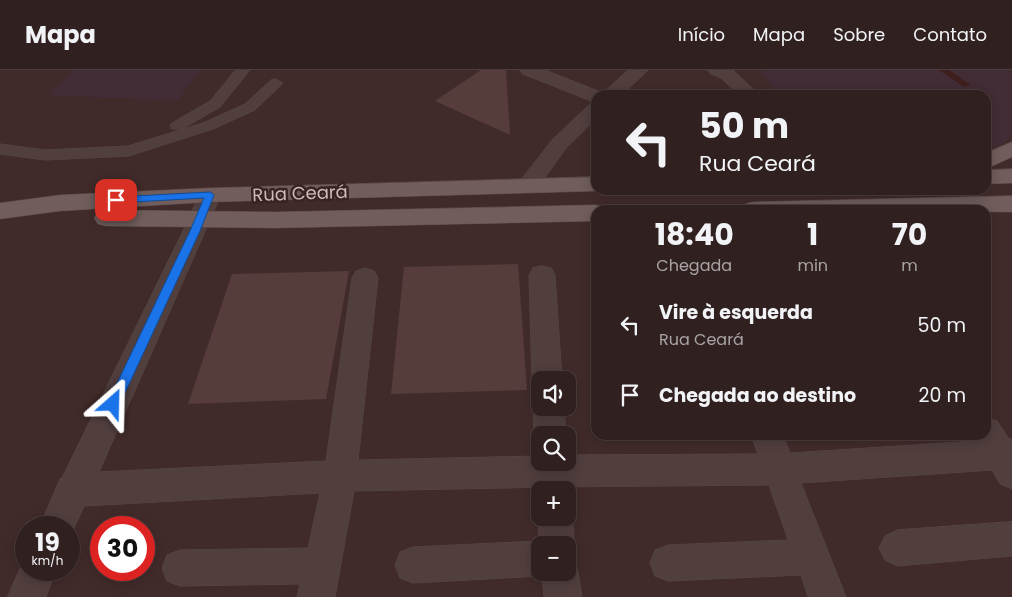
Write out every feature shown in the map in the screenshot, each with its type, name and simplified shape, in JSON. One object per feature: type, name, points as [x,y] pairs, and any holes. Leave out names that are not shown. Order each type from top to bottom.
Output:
[{"type":"main road","points":[[991,159],[1012,148]]},
{"type":"main road","points":[[991,177],[1012,176]]},
{"type":"main road","name":"Rua Ceará","points":[[2,211],[53,217],[205,207],[283,194],[591,184]]},
{"type":"main road","points":[[981,205],[1012,204]]},
{"type":"main road","name":"Rua Ceará","points":[[205,207],[284,220],[591,213]]},
{"type":"main road","points":[[991,208],[1012,214]]},
{"type":"street","points":[[529,70],[591,95]]},
{"type":"street","points":[[617,90],[639,70]]},
{"type":"street","points":[[717,70],[728,74],[745,90]]},
{"type":"street","points":[[528,185],[559,144],[591,114]]},
{"type":"street","points":[[61,516],[205,207]]},
{"type":"street","points":[[542,276],[547,371]]},
{"type":"street","points":[[180,568],[319,582],[340,476],[365,278]]},
{"type":"street","points":[[769,440],[827,597]]},
{"type":"street","points":[[72,490],[340,476],[778,469],[1003,453]]},
{"type":"street","points":[[897,548],[1012,539]]},
{"type":"street","points":[[668,563],[812,557]]},
{"type":"street","points":[[413,565],[531,559]]},
{"type":"street","points":[[27,597],[34,581]]},
{"type":"street","points":[[561,581],[563,597]]},
{"type":"lane","points":[[129,151],[215,104],[243,70]]},
{"type":"lane","points":[[0,148],[45,155],[129,151],[208,126],[250,107],[276,83]]},
{"type":"shaded area","points":[[73,70],[201,70],[177,101],[47,95]]},
{"type":"shaded area","points":[[761,70],[1008,70],[1012,75],[1012,134],[1003,144],[991,149],[991,90],[773,90]]},
{"type":"building","points":[[481,70],[506,70],[510,135],[435,101]]},
{"type":"building","points":[[518,264],[527,390],[391,394],[404,267]]},
{"type":"building","points":[[349,271],[326,399],[188,404],[232,274]]},
{"type":"waterway","points":[[943,70],[967,85]]},
{"type":"route","points":[[113,404],[195,231],[210,195],[116,200]]}]
